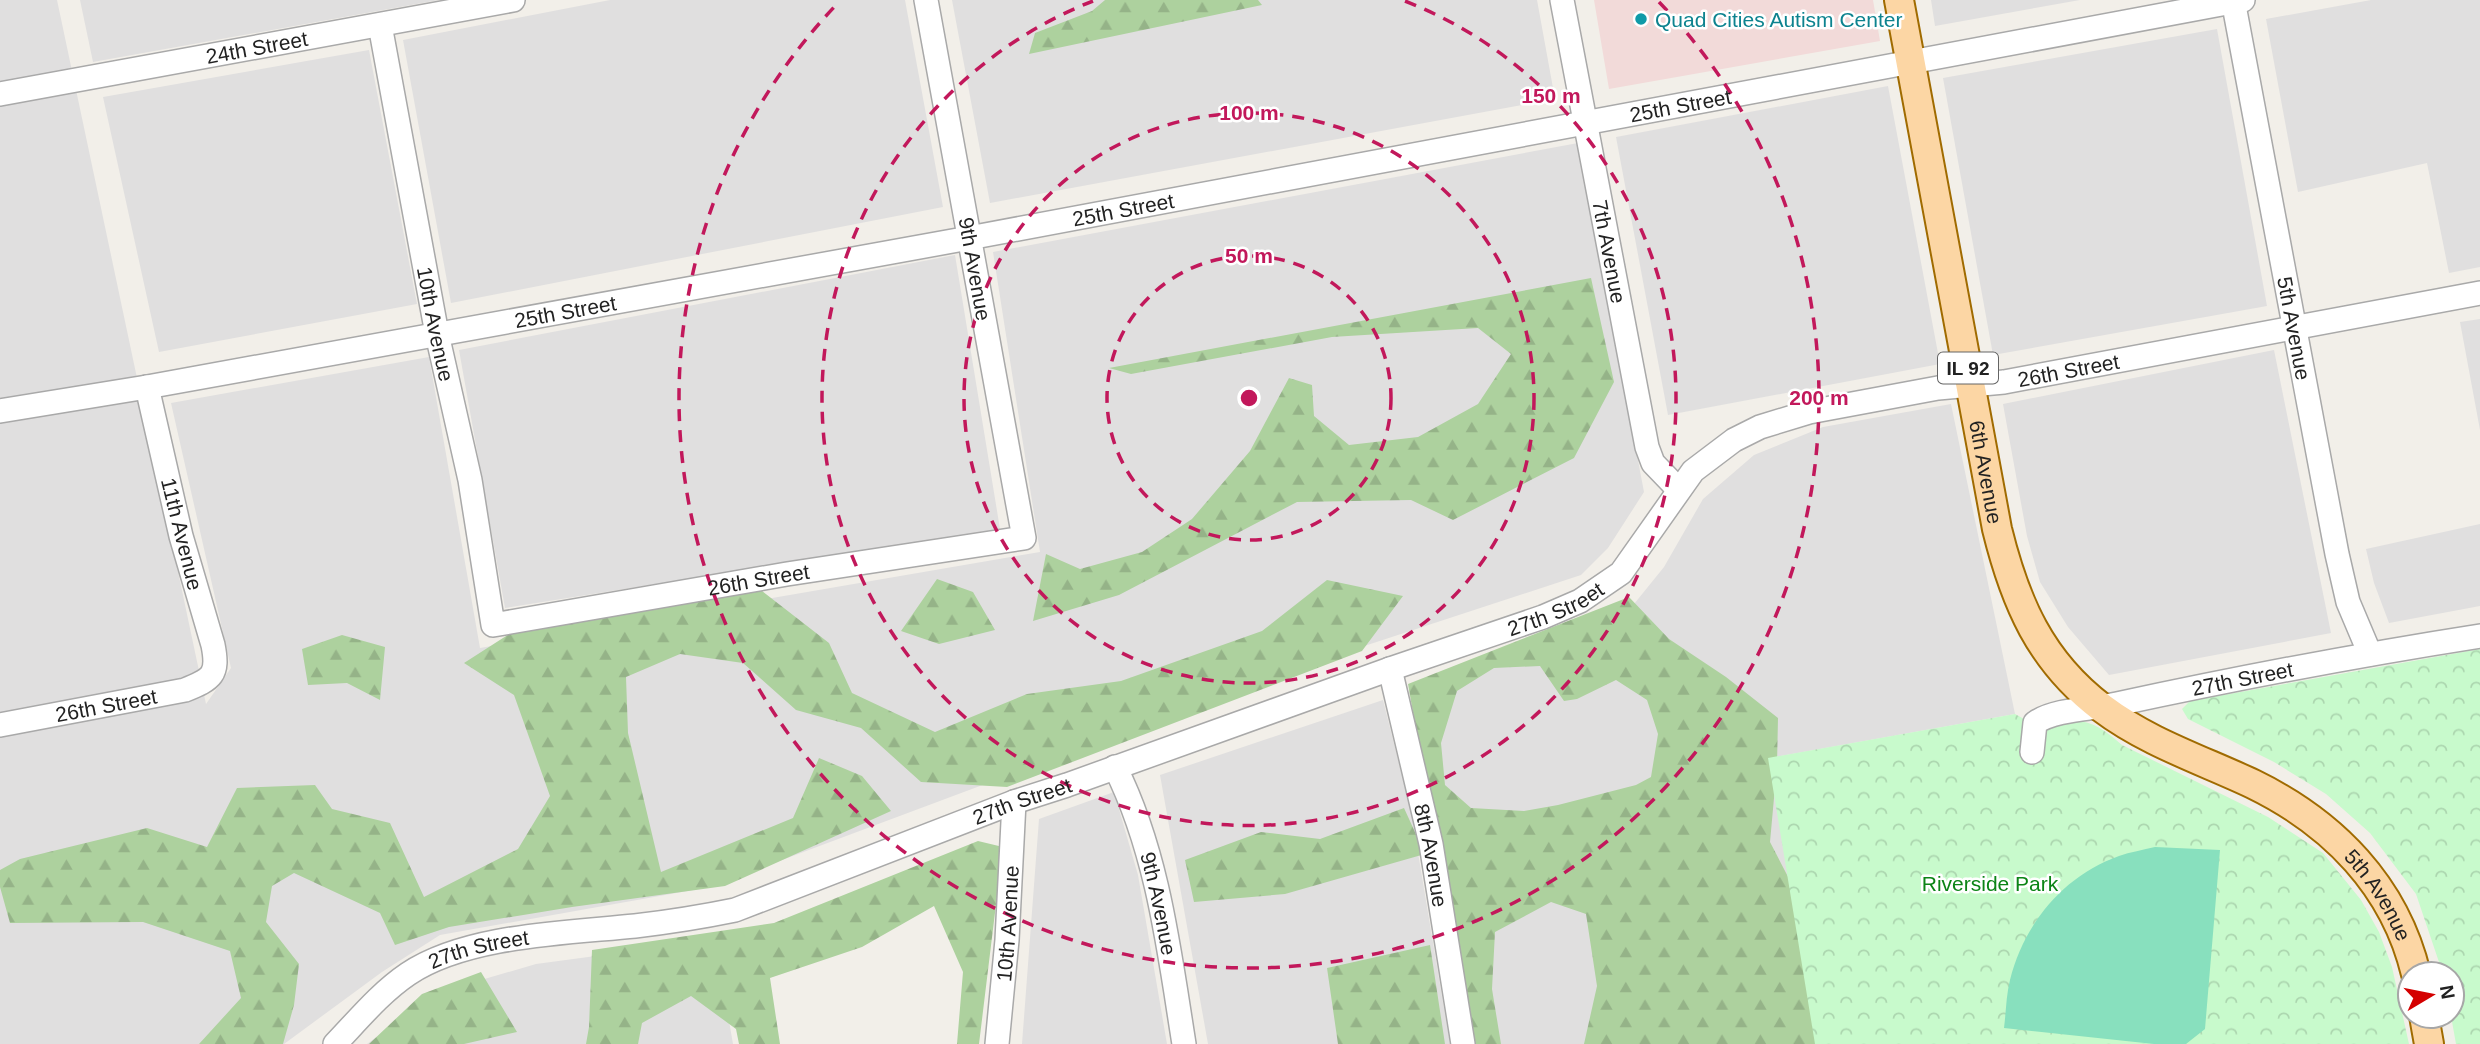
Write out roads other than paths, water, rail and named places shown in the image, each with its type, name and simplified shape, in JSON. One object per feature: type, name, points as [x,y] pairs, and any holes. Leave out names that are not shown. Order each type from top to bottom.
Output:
[{"type":"main road","name":"6th Avenue","points":[[1899,0],[1997,529],[2015,595],[2031,627],[2052,657],[2073,682],[2101,707]]},
{"type":"main road","name":"5th Avenue","points":[[2101,707],[2159,742],[2283,800],[2312,819],[2340,842],[2363,866],[2383,893],[2399,923],[2411,960]]},
{"type":"street","name":"24th Street","points":[[0,94],[513,0]]},
{"type":"street","name":"9th Avenue","points":[[926,0],[1024,538]]},
{"type":"street","name":"7th Avenue","points":[[1562,0],[1647,447],[1653,463],[1679,490]]},
{"type":"street","name":"25th Street","points":[[0,411],[147,387],[969,237],[2237,1]]},
{"type":"street","name":"5th Avenue","points":[[2237,1],[2345,590],[2354,621],[2370,653]]},
{"type":"street","name":"10th Avenue","points":[[380,25],[437,334],[470,480],[493,625]]},
{"type":"street","name":"26th Street","points":[[1679,490],[1693,471],[1720,449],[1760,427],[1809,412],[1938,388],[2004,382],[2480,293]]},
{"type":"street","name":"11th Avenue","points":[[147,387],[181,536],[216,662],[210,679]]},
{"type":"street","name":"27th Street","points":[[335,1044],[390,989],[409,974],[435,960],[473,947],[517,939],[686,920],[735,910],[1014,802],[1543,617],[1601,588],[1621,573],[1679,490]]},
{"type":"street","name":"26th Street","points":[[493,625],[787,574],[1024,538]]},
{"type":"street","name":"27th Street","points":[[2032,752],[2035,723],[2054,713],[2101,707],[2370,653],[2480,636]]},
{"type":"street","name":"8th Avenue","points":[[1390,669],[1432,844],[1463,1044]]},
{"type":"street","name":"26th Street","points":[[0,725],[186,690],[210,679]]},
{"type":"street","name":"9th Avenue","points":[[1115,767],[1147,846],[1161,908],[1184,1044]]},
{"type":"street","name":"10th Avenue","points":[[996,1044],[1006,940],[1014,802]]},
{"type":"place","name":"Quad Cities Autism Center","points":[[1641,19]]},
{"type":"park label","name":"Riverside Park","points":[[1990,883]]}]
